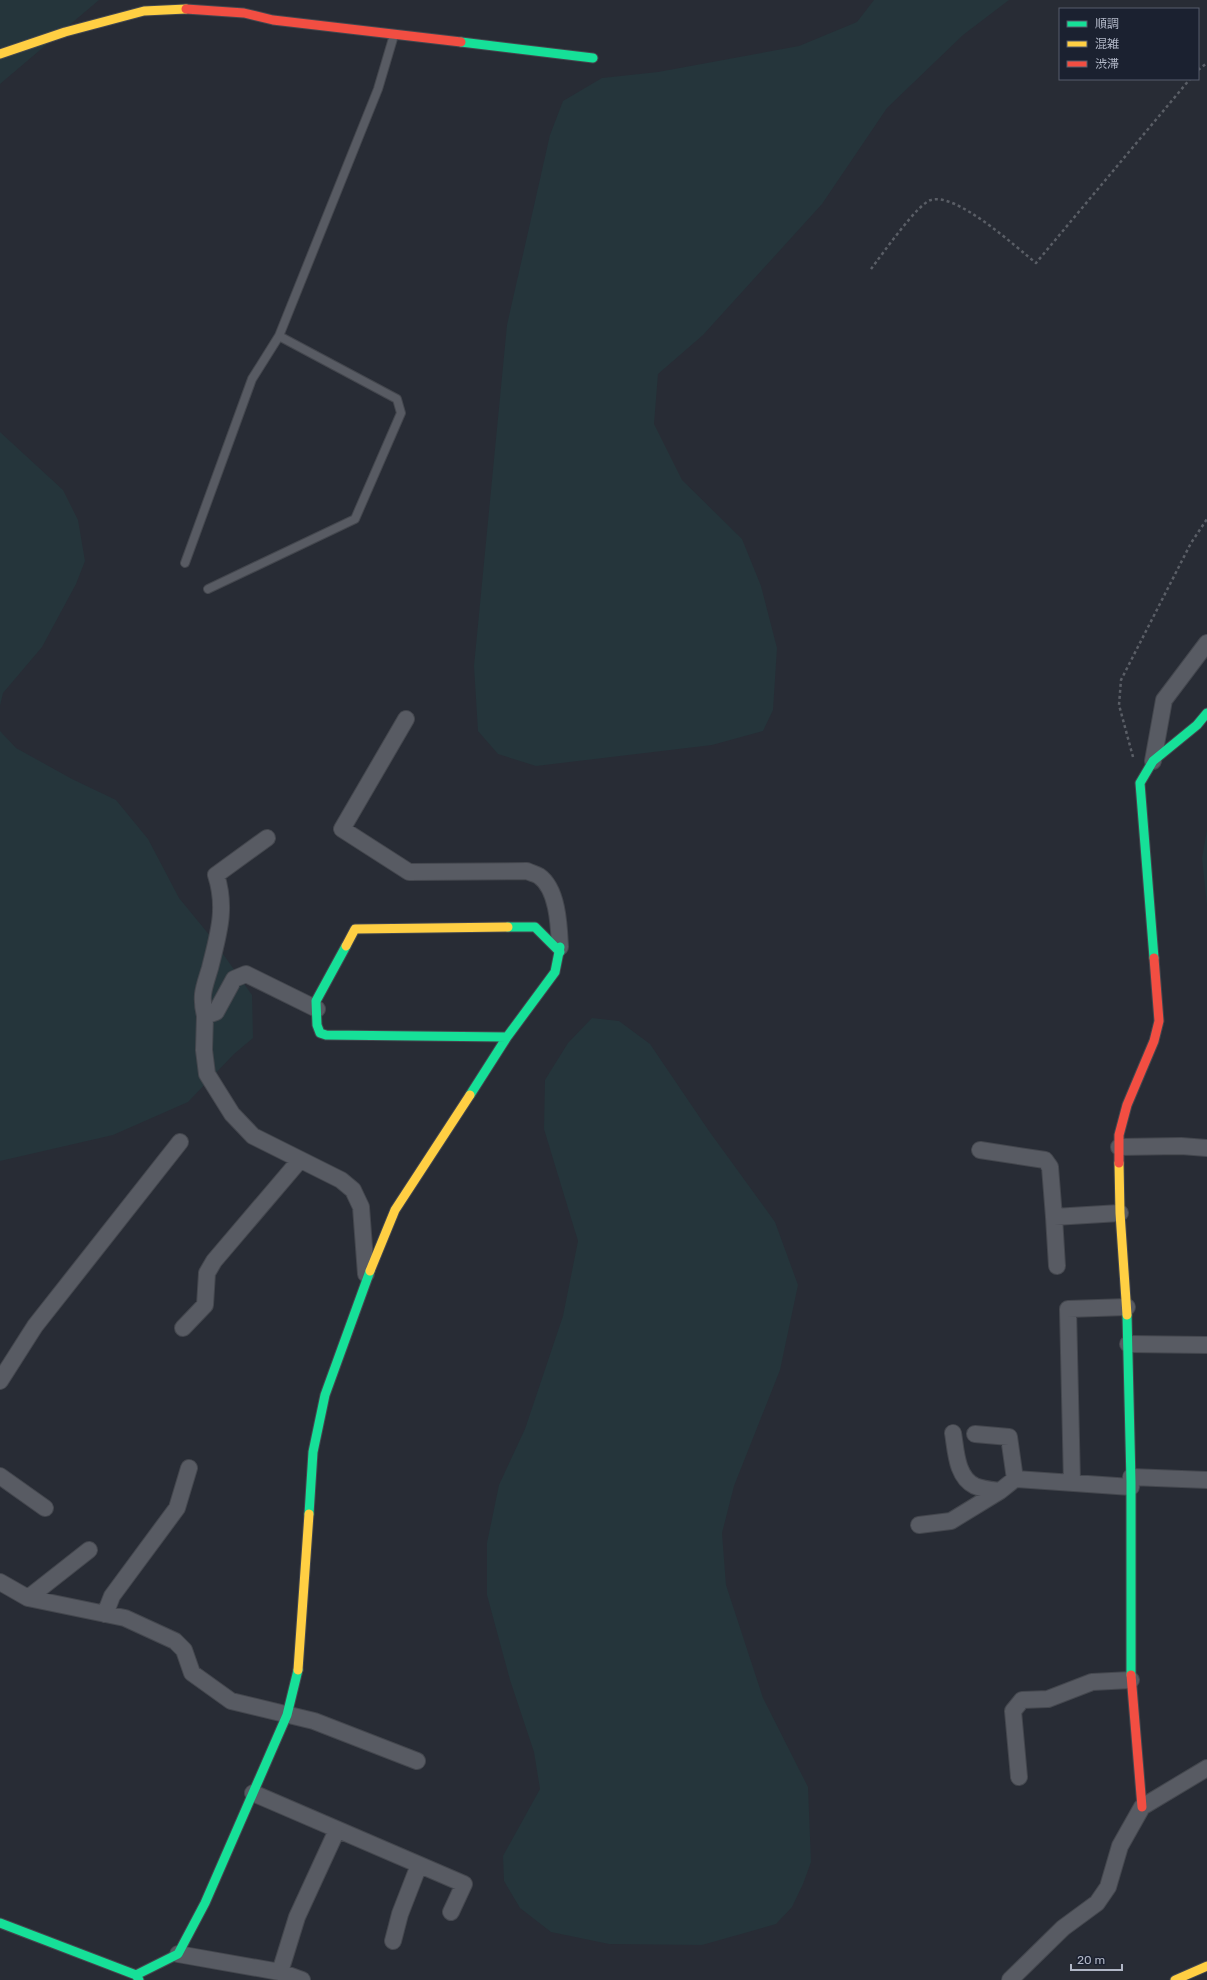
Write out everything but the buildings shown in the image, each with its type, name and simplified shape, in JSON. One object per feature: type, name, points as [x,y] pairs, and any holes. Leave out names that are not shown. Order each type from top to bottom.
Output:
[{"type":"street","points":[[0,54],[65,32],[144,11],[197,9],[244,13],[273,20],[593,58]]},
{"type":"street","points":[[1154,761],[1164,700],[1207,644]]},
{"type":"street","points":[[1142,1808],[1131,1680],[1131,1482],[1128,1344],[1127,1307],[1120,1213],[1119,1135],[1127,1104],[1154,1041],[1159,1021],[1140,783],[1154,761],[1196,725],[1207,713]]},
{"type":"street","points":[[0,1923],[138,1978],[178,1954],[204,1903],[287,1716],[298,1673],[313,1452],[325,1395],[366,1278],[396,1210],[507,1037],[555,972],[560,950],[558,916],[550,890],[540,876],[527,871],[409,872],[342,829],[406,719]]},
{"type":"street","points":[[266,838],[216,875],[222,892],[222,913],[219,933],[201,1000],[205,1016],[204,1050],[207,1074],[232,1114],[253,1136],[341,1180],[353,1190],[361,1207],[366,1278]]},
{"type":"street","points":[[507,1037],[326,1035],[320,1033],[317,1025],[316,1002],[355,929],[535,927],[560,950]]},
{"type":"street","points":[[205,1016],[216,1012],[234,979],[246,974],[316,1009]]},
{"type":"street","points":[[0,1381],[35,1326],[180,1142]]},
{"type":"street","points":[[1119,1147],[1207,1148]]},
{"type":"street","points":[[980,1150],[1045,1160],[1050,1167],[1057,1266]]},
{"type":"street","points":[[183,1328],[205,1305],[207,1273],[214,1261],[300,1160]]},
{"type":"street","points":[[1054,1218],[1120,1213]]},
{"type":"street","points":[[1072,1483],[1068,1309],[1127,1307]]},
{"type":"street","points":[[1128,1344],[1207,1345]]},
{"type":"street","points":[[953,1433],[958,1462],[964,1477],[975,1486],[1000,1491]]},
{"type":"street","points":[[975,1434],[1009,1437],[1014,1479]]},
{"type":"street","points":[[105,1614],[112,1596],[178,1508],[189,1468]]},
{"type":"street","points":[[0,1476],[45,1508]]},
{"type":"street","points":[[919,1525],[951,1522],[1000,1491],[1014,1479],[1072,1483],[1207,1480]]},
{"type":"street","points":[[28,1598],[89,1550]]},
{"type":"street","points":[[0,1582],[28,1598],[125,1618],[175,1641],[184,1650],[192,1673],[231,1701],[287,1716],[314,1721],[417,1761]]},
{"type":"street","points":[[1019,1777],[1013,1711],[1022,1700],[1048,1699],[1092,1682],[1131,1680]]},
{"type":"street","points":[[1010,1980],[1063,1928],[1097,1903],[1108,1887],[1120,1846],[1142,1808],[1207,1768]]},
{"type":"street","points":[[253,1793],[419,1866],[464,1884],[451,1912]]},
{"type":"street","points":[[280,1972],[297,1917],[337,1830]]},
{"type":"street","points":[[393,1941],[400,1914],[419,1866]]},
{"type":"street","points":[[178,1954],[280,1972],[302,1980]]},
{"type":"street","points":[[1175,1980],[1207,1966]]},
{"type":"lane","points":[[185,563],[252,379],[279,336],[378,89],[394,34]]},
{"type":"lane","points":[[208,589],[356,519],[402,413],[397,399],[279,336]]},
{"type":"path","points":[[1199,69],[1207,63]]},
{"type":"path","points":[[871,269],[919,208],[930,200],[946,200],[971,212],[1036,263],[1189,80]]},
{"type":"path","points":[[1140,783],[1119,705],[1121,680],[1191,543],[1207,519]]},
{"type":"shaded area","points":[[0,0],[99,0],[0,84]]},
{"type":"shaded area","points":[[874,0],[1009,0],[963,35],[887,108],[822,204],[703,335],[658,374],[654,424],[682,480],[742,539],[761,586],[777,648],[773,710],[763,731],[712,745],[536,766],[498,754],[478,731],[474,666],[507,325],[550,135],[563,101],[602,78],[658,72],[799,46],[857,22]]},
{"type":"shaded area","points":[[0,432],[63,490],[78,520],[85,561],[76,584],[42,647],[3,693],[0,706]]},
{"type":"shaded area","points":[[0,731],[16,748],[72,779],[116,800],[148,839],[179,898],[211,937],[252,995],[253,1038],[234,1054],[188,1102],[113,1135],[0,1161]]},
{"type":"shaded area","points":[[1207,830],[1207,906],[1202,858]]},
{"type":"shaded area","points":[[592,1018],[619,1021],[650,1044],[709,1131],[775,1222],[798,1285],[780,1370],[734,1486],[722,1533],[726,1585],[763,1698],[808,1787],[811,1862],[792,1907],[776,1924],[702,1945],[609,1944],[551,1932],[520,1908],[504,1881],[503,1856],[540,1789],[534,1752],[510,1680],[487,1595],[487,1543],[499,1485],[525,1429],[563,1316],[578,1241],[544,1129],[545,1080],[568,1043]]},
{"type":"traffic: fast","points":[[461,42],[593,58]]},
{"type":"traffic: fast","points":[[1154,958],[1140,783],[1153,761],[1197,725],[1207,713]]},
{"type":"traffic: fast","points":[[508,927],[535,927],[560,952]]},
{"type":"traffic: fast","points":[[346,946],[316,1001],[317,1025],[320,1033],[326,1035],[507,1037]]},
{"type":"traffic: fast","points":[[470,1095],[507,1037],[555,972],[560,947]]},
{"type":"traffic: fast","points":[[309,1514],[313,1452],[325,1395],[370,1271]]},
{"type":"traffic: fast","points":[[1127,1315],[1131,1482],[1131,1675]]},
{"type":"traffic: fast","points":[[136,1975],[178,1954],[205,1903],[287,1715],[298,1670]]},
{"type":"traffic: fast","points":[[0,1923],[136,1975],[139,1980]]},
{"type":"traffic: slow","points":[[0,54],[65,32],[144,11],[186,9]]},
{"type":"traffic: slow","points":[[346,946],[355,929],[508,927]]},
{"type":"traffic: slow","points":[[370,1271],[395,1210],[470,1095]]},
{"type":"traffic: slow","points":[[1119,1163],[1120,1213],[1127,1315]]},
{"type":"traffic: slow","points":[[298,1670],[309,1514]]},
{"type":"traffic: slow","points":[[1175,1980],[1207,1966]]},
{"type":"traffic: jam","points":[[186,9],[244,13],[273,20],[461,42]]},
{"type":"traffic: jam","points":[[1119,1163],[1119,1135],[1127,1105],[1154,1041],[1159,1021],[1154,958]]},
{"type":"traffic: jam","points":[[1131,1675],[1142,1807]]}]
